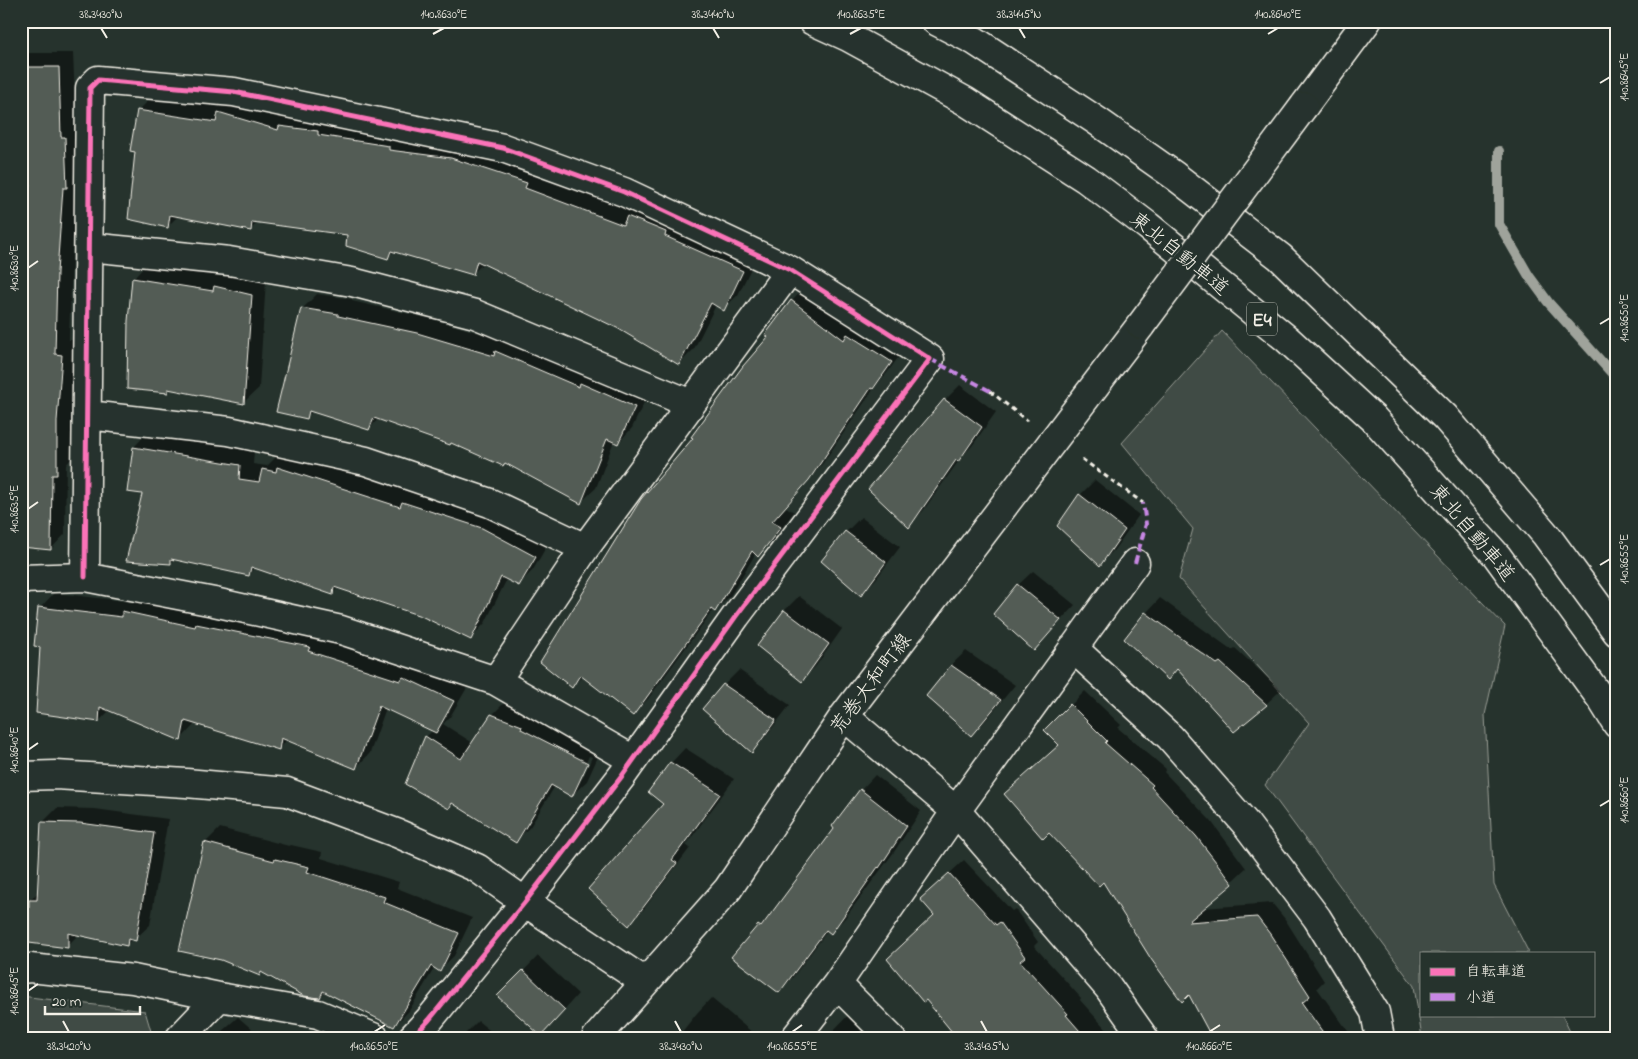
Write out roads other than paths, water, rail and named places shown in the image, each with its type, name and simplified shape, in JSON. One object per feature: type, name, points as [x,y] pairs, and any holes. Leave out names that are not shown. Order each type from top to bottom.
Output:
[{"type":"main road","name":"東北自動車道","points":[[813,21],[848,37],[965,101],[1086,179],[1148,226],[1287,339],[1374,419],[1497,556],[1602,700],[1617,724]]},
{"type":"main road","points":[[936,21],[974,42],[1096,121],[1175,176],[1280,257],[1446,417],[1546,535],[1617,632]]},
{"type":"main road","name":"荒巻大和町線","points":[[596,1038],[728,889],[844,716],[1142,325],[1368,21]]},
{"type":"main road","points":[[86,577],[90,88],[98,80],[234,92],[503,148],[624,192],[790,270],[930,359],[736,616],[634,760],[525,902],[429,1020],[412,1038]]},
{"type":"main road","points":[[89,247],[229,261],[352,282],[475,314],[691,404]]},
{"type":"main road","points":[[496,681],[585,548],[790,270]]},
{"type":"main road","points":[[88,415],[229,431],[366,460],[490,503],[585,548]]},
{"type":"main road","points":[[795,1038],[837,984],[956,811],[1135,563]]},
{"type":"main road","points":[[21,579],[86,577],[214,602],[341,630],[496,681],[634,760]]},
{"type":"main road","points":[[1073,648],[1170,737],[1246,824],[1317,918],[1375,1012],[1380,1038]]},
{"type":"main road","points":[[844,716],[956,811],[1108,987],[1144,1038]]},
{"type":"main road","points":[[21,776],[56,775],[186,783],[287,792],[399,834],[477,868],[645,982]]},
{"type":"main road","points":[[21,969],[30,968],[133,979],[219,997],[318,1014],[375,1038]]},
{"type":"main road","points":[[837,984],[891,1038]]},
{"type":"main road","points":[[180,1038],[219,997]]},
{"type":"waterway","points":[[1499,151],[1499,224],[1529,276],[1548,302],[1617,379]]}]
